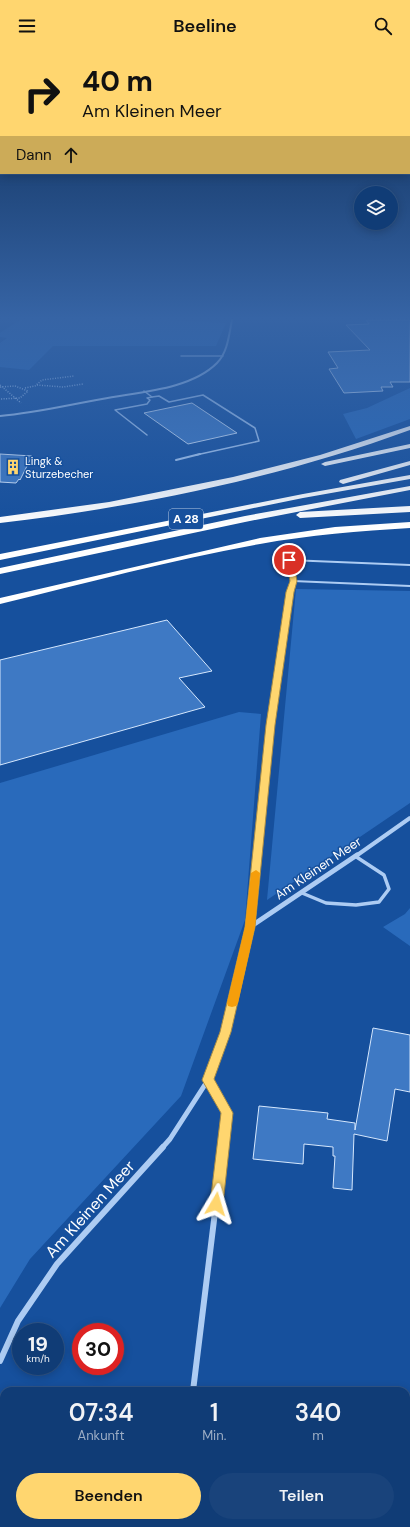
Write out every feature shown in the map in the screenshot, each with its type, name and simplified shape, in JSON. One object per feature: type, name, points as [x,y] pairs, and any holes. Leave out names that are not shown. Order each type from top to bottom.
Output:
[{"type":"highway","points":[[212,484],[329,456],[410,428]]},
{"type":"highway","points":[[0,520],[84,509],[212,484],[307,468],[410,446]]},
{"type":"highway","points":[[304,496],[358,477],[410,463]]},
{"type":"highway","name":"A 28","points":[[0,557],[304,496],[410,477]]},
{"type":"highway","name":"A 28","points":[[0,571],[245,519],[410,488]]},
{"type":"highway","points":[[245,519],[410,509]]},
{"type":"highway","points":[[0,601],[260,541],[328,531],[389,526],[410,526]]},
{"type":"street","points":[[0,416],[33,412],[152,389]]},
{"type":"street","name":"Am Kleinen Meer","points":[[0,1361],[18,1321],[57,1264],[170,1139],[208,1080],[225,1032],[250,927],[410,818]]},
{"type":"street","points":[[194,1387],[227,1113],[208,1080]]},
{"type":"lane","points":[[144,391],[152,397]]},
{"type":"lane","points":[[147,435],[115,410],[146,404],[150,400],[147,398],[152,397],[159,396],[169,402],[203,396],[255,428],[259,441],[176,460]]},
{"type":"lane","points":[[250,927],[271,725],[290,592],[293,581],[289,560],[410,565]]},
{"type":"lane","points":[[293,581],[410,586]]},
{"type":"lane","points":[[302,893],[326,903],[356,904],[379,902],[389,890],[384,875],[355,856]]},
{"type":"path","points":[[3,389],[16,399]]},
{"type":"path","points":[[0,399],[16,399],[27,394],[28,391],[26,389]]},
{"type":"shaded area","points":[[410,389],[410,419],[356,439],[343,414],[367,408]]},
{"type":"shaded area","points":[[296,589],[410,591],[410,803],[267,900]]},
{"type":"shaded area","points":[[239,712],[261,714],[245,920],[181,1096],[30,1259],[0,1308],[0,783]]},
{"type":"shaded area","points":[[410,908],[410,946],[383,927],[405,914]]},
{"type":"building","points":[[341,389],[382,389],[383,391],[344,393]]},
{"type":"building","points":[[192,403],[237,433],[188,444],[144,413]]},
{"type":"building","points":[[0,454],[32,456],[20,480],[19,479],[16,483],[0,482]]},
{"type":"building","points":[[167,620],[212,671],[179,678],[205,707],[0,765],[0,660]]},
{"type":"building","points":[[373,1028],[410,1035],[410,1092],[395,1089],[387,1141],[354,1134],[352,1190],[333,1188],[335,1156],[333,1156],[333,1147],[304,1144],[303,1164],[253,1159],[259,1106],[328,1113],[327,1119],[355,1123],[355,1130]]},
{"type":"slow traffic","points":[[232,1003],[250,927],[256,873]]},
{"type":"place","name":"Lingk & Sturzebecher","points":[[13,467]]},
{"type":"route","points":[[216,1204],[227,1113],[208,1080],[225,1032],[250,927],[271,725],[290,592],[293,581],[289,560]]}]
